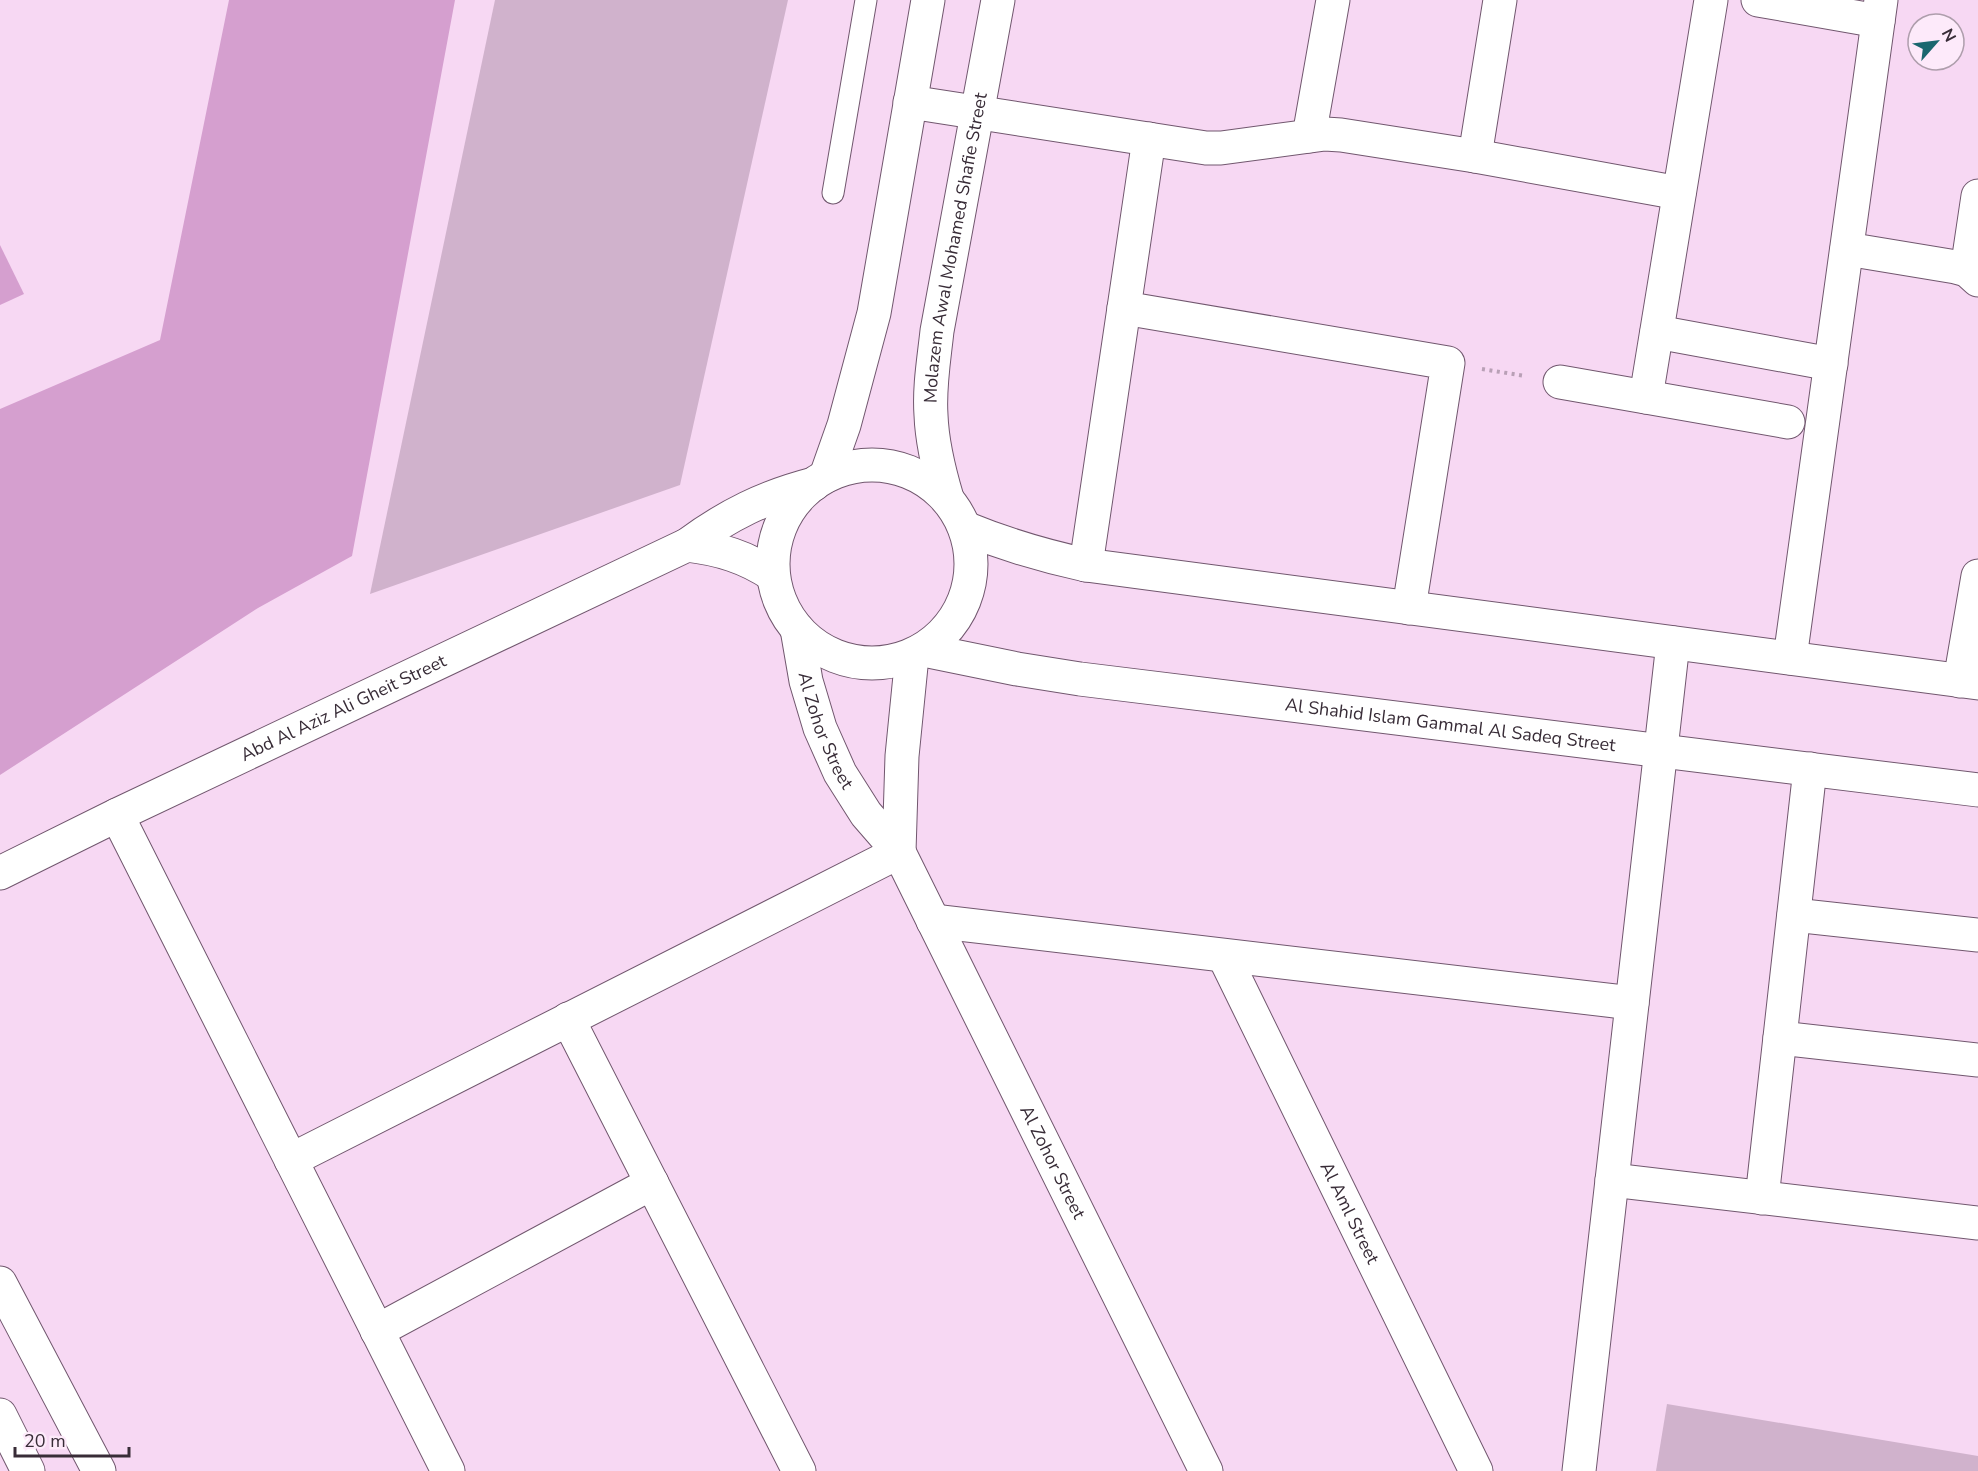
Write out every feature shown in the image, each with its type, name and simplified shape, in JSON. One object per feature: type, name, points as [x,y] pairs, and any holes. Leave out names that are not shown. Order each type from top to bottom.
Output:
[{"type":"street","points":[[820,480],[844,425],[874,314],[928,0]]},
{"type":"street","name":"Molazem Awal Mohamed Shafie Street","points":[[947,498],[936,459],[933,437],[932,373],[937,331],[998,0]]},
{"type":"street","points":[[1475,156],[1500,0]]},
{"type":"street","points":[[1646,397],[1711,0]]},
{"type":"street","points":[[1758,0],[1880,10],[1790,658]]},
{"type":"street","points":[[1309,136],[1329,1]]},
{"type":"street","points":[[910,102],[1206,148],[1309,136],[1341,135],[1475,156],[1679,193]]},
{"type":"street","points":[[1086,565],[1149,140]]},
{"type":"street","points":[[1847,249],[1956,267],[1972,275],[1978,196]]},
{"type":"street","points":[[1124,308],[1448,363],[1409,608]]},
{"type":"street","points":[[1657,332],[1831,364]]},
{"type":"street","points":[[1560,382],[1788,422]]},
{"type":"street","points":[[877,464],[903,470],[927,481],[947,498],[965,528],[972,555],[970,583],[961,609],[945,632],[918,653],[892,662],[871,664],[850,662],[831,654],[813,643],[797,629],[786,613],[773,575],[774,548],[782,524],[795,501],[820,480],[850,467],[877,464]]},
{"type":"street","name":"Abd Al Aziz Ali Gheit Street","points":[[0,873],[117,815],[687,545],[734,513],[760,501],[820,480]]},
{"type":"street","points":[[965,528],[998,542],[1086,565],[1969,682],[1978,576]]},
{"type":"street","points":[[687,545],[732,554],[754,562],[773,575]]},
{"type":"street","name":"Al Zohor Street","points":[[797,629],[806,681],[820,728],[836,764],[866,814],[899,852],[1206,1471]]},
{"type":"street","points":[[1580,1471],[1673,643]]},
{"type":"street","name":"Al Shahid Islam Gammal Al Sadeq Street","points":[[918,653],[1080,679],[1978,790]]},
{"type":"street","name":"Al Zohor Street","points":[[899,852],[902,756],[918,653]]},
{"type":"street","points":[[1762,1198],[1810,769]]},
{"type":"street","points":[[117,815],[448,1471]]},
{"type":"street","points":[[291,1160],[899,852]]},
{"type":"street","points":[[1794,915],[1978,935]]},
{"type":"street","points":[[933,921],[1632,1003]]},
{"type":"street","name":"Al Aml Street","points":[[1224,956],[1476,1471]]},
{"type":"street","points":[[568,1020],[799,1471]]},
{"type":"street","points":[[1780,1038],[1978,1060]]},
{"type":"street","points":[[1612,1180],[1978,1223]]},
{"type":"street","points":[[377,1331],[652,1183]]},
{"type":"street","points":[[0,1283],[99,1471]]},
{"type":"street","points":[[0,1415],[28,1471]]},
{"type":"lane","points":[[833,193],[866,0]]},
{"type":"path","points":[[1448,363],[1560,382]]},
{"type":"shaded area","points":[[229,0],[455,0],[352,556],[258,608],[0,775],[0,409],[160,340]]},
{"type":"shaded area","points":[[0,245],[24,294],[0,305]]},
{"type":"building","points":[[495,0],[788,0],[680,485],[370,594]]},
{"type":"building","points":[[1667,1404],[1978,1456],[1978,1471],[1656,1471]]}]
